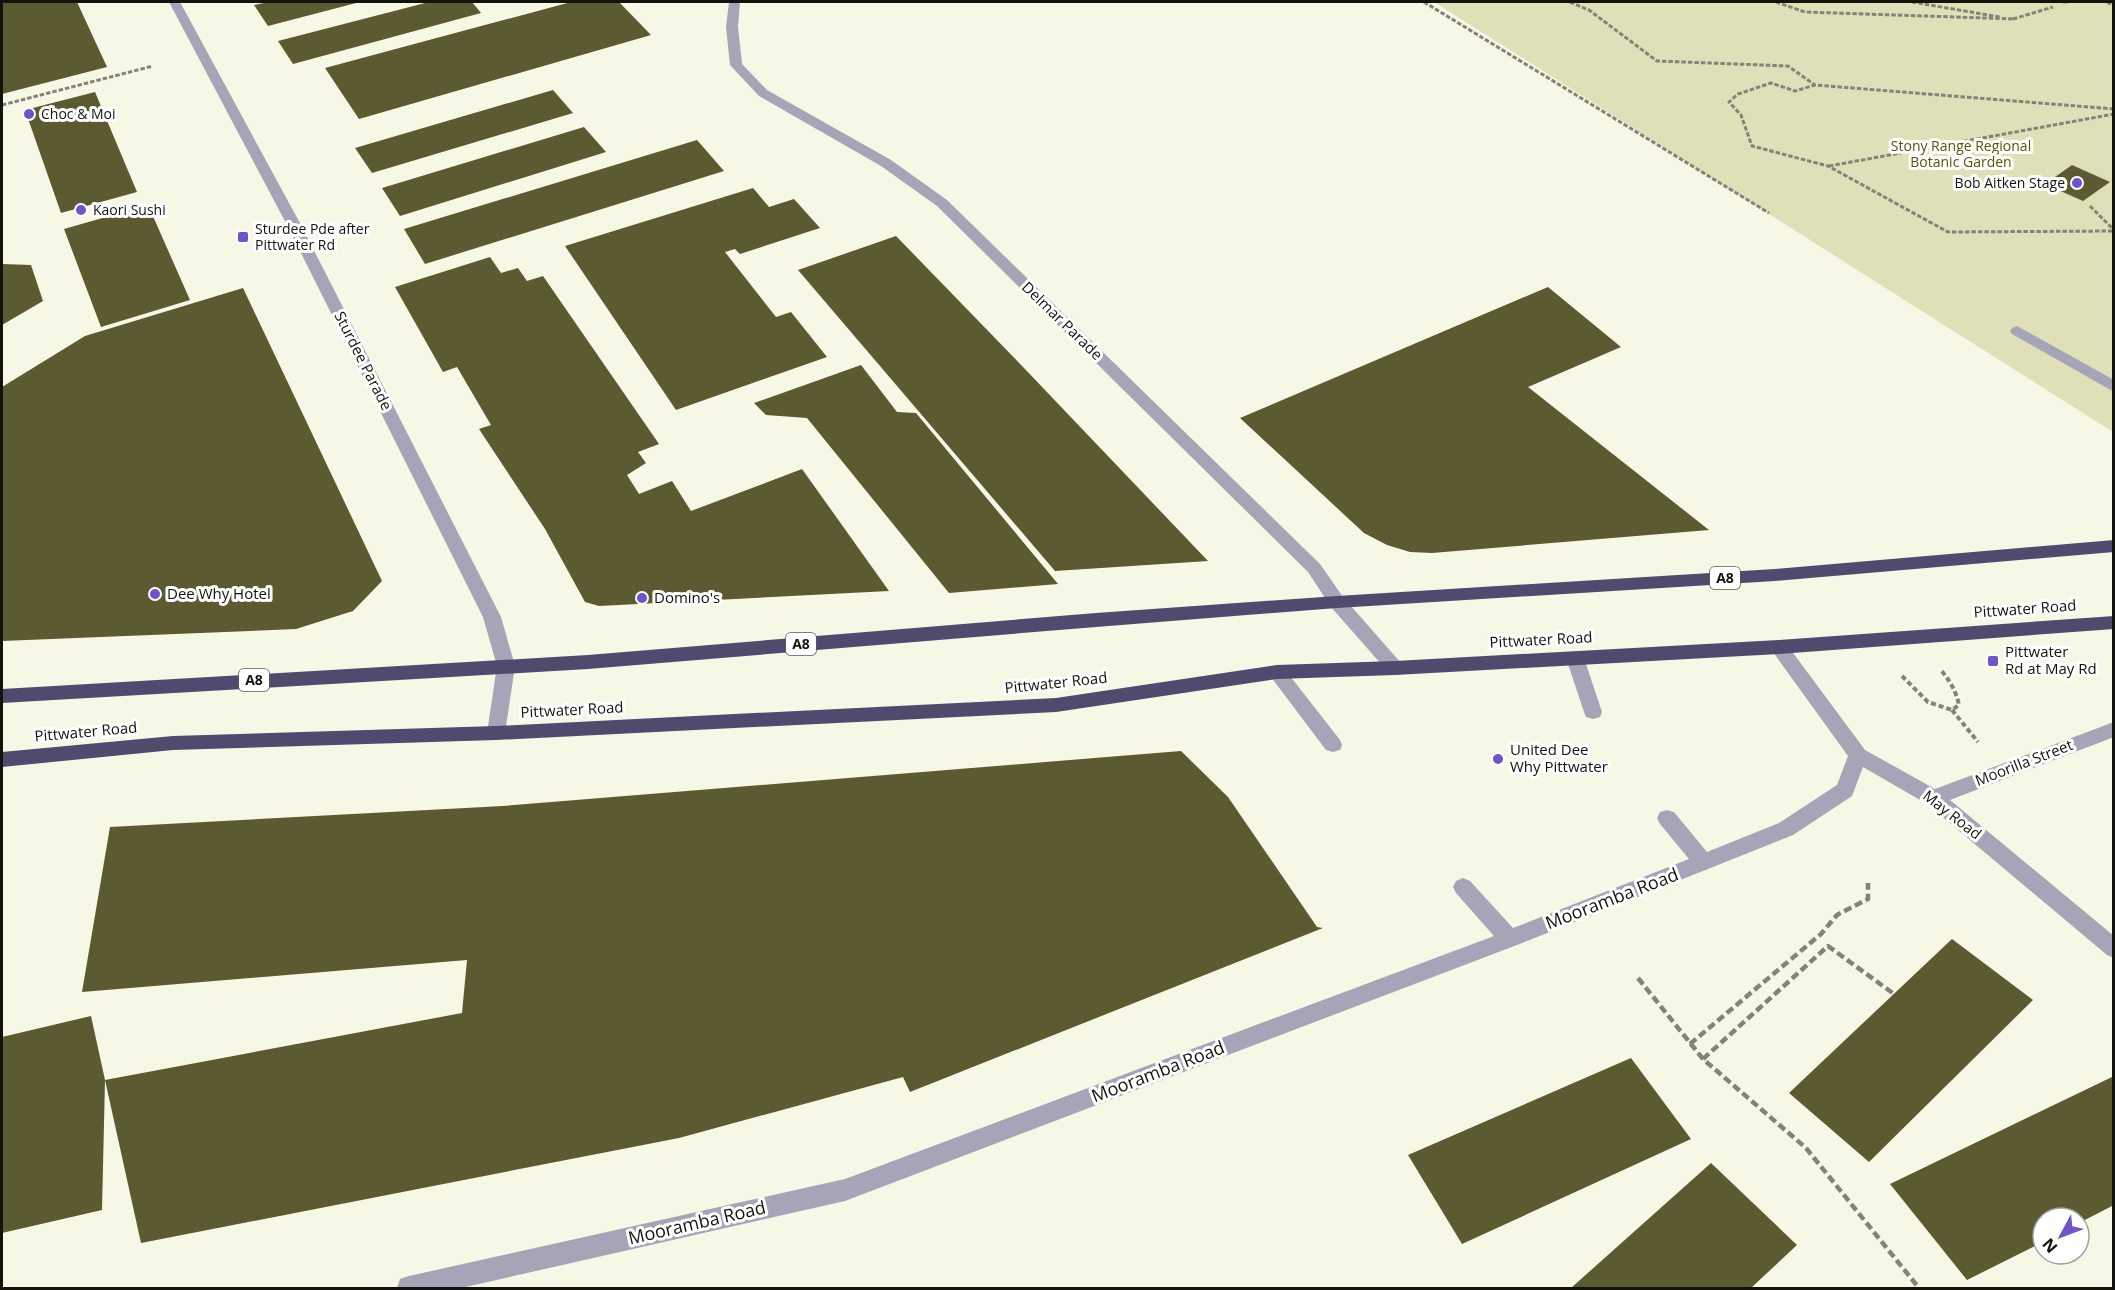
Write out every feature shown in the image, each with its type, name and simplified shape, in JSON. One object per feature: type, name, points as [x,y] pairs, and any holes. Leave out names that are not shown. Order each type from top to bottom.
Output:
[{"type":"highway","name":"A8","points":[[2,696],[588,662],[1337,602],[1775,575],[2114,546]]},
{"type":"highway","name":"Pittwater Road","points":[[2,760],[173,743],[496,733],[1056,705],[1277,672],[1395,668],[1779,647],[2114,622]]},
{"type":"street","name":"Sturdee Parade","points":[[174,2],[288,215],[424,479],[492,617],[506,666],[496,733]]},
{"type":"street","name":"Delmar Parade","points":[[734,2],[732,27],[736,65],[763,93],[886,163],[942,203],[1314,568],[1337,602],[1395,668]]},
{"type":"street","points":[[2017,331],[2114,387]]},
{"type":"street","name":"May Road","points":[[1779,647],[1858,755],[1934,798],[2114,949]]},
{"type":"street","points":[[1575,658],[1593,712]]},
{"type":"street","points":[[1277,672],[1333,745]]},
{"type":"street","name":"Moorilla Street","points":[[1934,798],[2114,729]]},
{"type":"street","name":"Mooramba Road","points":[[409,1288],[845,1190],[1510,939],[1786,830],[1845,790],[1858,755]]},
{"type":"street","points":[[1667,818],[1704,863]]},
{"type":"street","points":[[1463,887],[1510,939]]},
{"type":"path","points":[[1424,2],[1769,213]]},
{"type":"path","points":[[1570,2],[1589,10],[1657,61],[1788,66],[1815,85]]},
{"type":"path","points":[[1776,2],[1805,12],[2015,19],[2053,7]]},
{"type":"path","points":[[1912,2],[2015,19]]},
{"type":"path","points":[[2063,2],[2069,2]]},
{"type":"path","points":[[2107,2],[2114,6]]},
{"type":"path","points":[[2,105],[153,66]]},
{"type":"path","points":[[2114,109],[1815,85],[1795,91],[1771,83],[1738,94],[1729,102],[1741,115],[1752,146],[1828,166],[1947,232],[2114,231]]},
{"type":"path","points":[[1828,166],[2114,114]]},
{"type":"path","points":[[2090,206],[2114,231]]},
{"type":"path","points":[[1940,668],[1956,692],[1959,705],[1952,710]]},
{"type":"path","points":[[1902,676],[1928,702],[1952,710],[1980,744]]},
{"type":"path","points":[[1690,1044],[1821,934],[1837,915],[1868,899],[1868,883]]},
{"type":"path","points":[[1703,1059],[1828,946],[1894,994]]},
{"type":"path","points":[[1638,978],[1703,1059],[1806,1148],[1919,1288]]},
{"type":"green space","name":"Stony Range Regional Botanic Garden","points":[[1434,2],[2113,2],[2113,432]]},
{"type":"building","points":[[2,2],[77,2],[107,67],[2,94]]},
{"type":"building","points":[[269,2],[360,2],[268,26],[254,5]]},
{"type":"building","points":[[429,2],[472,2],[481,13],[293,64],[278,41]]},
{"type":"building","points":[[571,2],[619,2],[651,35],[359,119],[325,68]]},
{"type":"building","points":[[553,90],[573,113],[372,173],[355,148]]},
{"type":"building","points":[[95,92],[137,192],[61,213],[25,110]]},
{"type":"building","points":[[584,127],[606,152],[400,216],[382,188]]},
{"type":"building","points":[[697,140],[724,171],[425,264],[404,229]]},
{"type":"building","name":"Bob Aitken Stage","points":[[2072,165],[2110,182],[2083,201],[2045,184]]},
{"type":"building","points":[[753,188],[769,207],[794,199],[820,228],[740,254],[735,249],[725,252],[776,317],[791,312],[827,357],[676,410],[565,246]]},
{"type":"building","points":[[148,205],[190,300],[101,327],[64,229]]},
{"type":"building","points":[[896,236],[1208,561],[1055,571],[798,270]]},
{"type":"building","points":[[490,257],[501,273],[518,268],[527,281],[543,276],[659,444],[638,452],[646,463],[627,475],[639,494],[672,481],[691,511],[802,469],[889,591],[599,606],[585,602],[545,529],[479,429],[491,425],[457,367],[443,372],[395,287]]},
{"type":"building","points":[[2,264],[31,265],[43,301],[2,325]]},
{"type":"building","points":[[1548,287],[1621,347],[1528,387],[1709,530],[1432,553],[1410,552],[1387,545],[1364,533],[1240,418]]},
{"type":"building","points":[[243,288],[382,581],[353,611],[296,629],[2,641],[2,387],[85,336]]},
{"type":"building","points":[[861,365],[897,412],[916,413],[1058,584],[949,593],[807,418],[766,415],[754,403]]},
{"type":"building","points":[[1181,751],[1228,797],[1317,927],[1323,928],[910,1092],[903,1077],[679,1138],[141,1243],[105,1080],[462,1013],[467,960],[82,992],[110,827],[503,806]]},
{"type":"building","points":[[1952,939],[2033,1000],[1869,1162],[1789,1093]]},
{"type":"building","points":[[91,1016],[105,1080],[102,1210],[2,1233],[2,1037]]},
{"type":"building","points":[[1631,1058],[1691,1139],[1462,1244],[1408,1155]]},
{"type":"building","points":[[2112,1077],[2114,1205],[2091,1217],[2091,1206],[2031,1206],[2031,1248],[1967,1280],[1890,1184]]},
{"type":"building","points":[[1711,1163],[1797,1245],[1751,1288],[1571,1288]]},
{"type":"place","name":"Choc & Moi","points":[[29,114]]},
{"type":"place","name":"Bob Aitken Stage","points":[[2077,183]]},
{"type":"place","name":"Kaori Sushi","points":[[81,210]]},
{"type":"place","name":"Sturdee Pde after Pittwater Rd","points":[[243,237]]},
{"type":"place","name":"Dee Why Hotel","points":[[155,594]]},
{"type":"place","name":"Domino's","points":[[642,598]]},
{"type":"place","name":"Pittwater Rd at May Rd","points":[[1993,661]]},
{"type":"place","name":"United Dee Why Pittwater","points":[[1498,759]]}]
